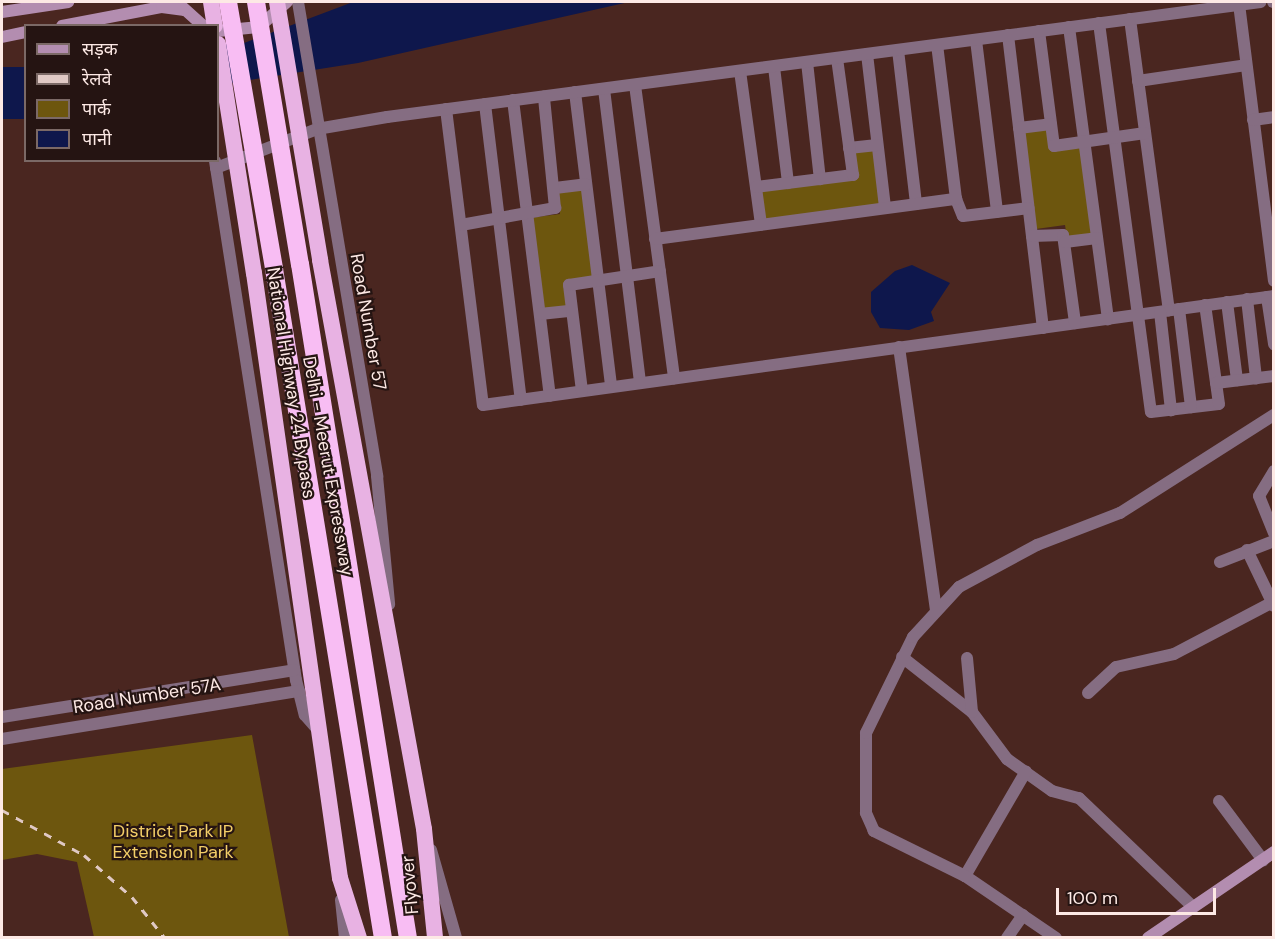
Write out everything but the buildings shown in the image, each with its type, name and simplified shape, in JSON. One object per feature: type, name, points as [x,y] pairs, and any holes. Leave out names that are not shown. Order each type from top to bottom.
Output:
[{"type":"highway","points":[[211,2],[214,24]]},
{"type":"highway","name":"Delhi - Meerut Expressway","points":[[228,2],[383,938]]},
{"type":"highway","name":"Delhi - Meerut Expressway","points":[[256,2],[408,938]]},
{"type":"highway","name":"Flyover","points":[[277,2],[320,260],[424,829],[434,932]]},
{"type":"highway","name":"National Highway 24 Bypass","points":[[219,50],[279,417],[318,730],[340,878]]},
{"type":"highway","points":[[340,878],[359,938]]},
{"type":"main road","points":[[2,12],[68,2]]},
{"type":"main road","points":[[219,31],[259,27],[287,2]]},
{"type":"main road","points":[[73,24],[162,7],[180,6],[196,24]]},
{"type":"main road","points":[[2,37],[24,32]]},
{"type":"main road","points":[[1149,938],[1268,856]]},
{"type":"street","points":[[318,730],[305,715],[294,670],[215,164],[317,129],[446,109],[1260,2]]},
{"type":"street","name":"Road Number 57","points":[[299,4],[317,129],[376,476],[392,651]]},
{"type":"street","points":[[1239,4],[1274,281]]},
{"type":"street","points":[[1130,19],[1169,310],[1191,407]]},
{"type":"street","points":[[1099,23],[1149,409],[1171,410],[1219,404],[1205,305]]},
{"type":"street","points":[[1069,27],[1108,319]]},
{"type":"street","points":[[1039,31],[1054,146],[1145,133]]},
{"type":"street","points":[[1008,35],[1043,327]]},
{"type":"street","points":[[976,40],[997,212]]},
{"type":"street","points":[[937,45],[960,216],[1029,208]]},
{"type":"street","points":[[897,50],[916,204]]},
{"type":"street","points":[[867,54],[885,208]]},
{"type":"street","points":[[756,187],[853,175],[837,58]]},
{"type":"street","points":[[807,62],[820,180]]},
{"type":"street","points":[[1138,81],[1246,65]]},
{"type":"street","points":[[774,67],[788,183]]},
{"type":"street","points":[[741,71],[761,225]]},
{"type":"street","points":[[635,85],[674,378]]},
{"type":"street","points":[[604,89],[640,383]]},
{"type":"street","points":[[575,92],[611,387]]},
{"type":"street","points":[[460,225],[528,216],[555,208],[555,188],[544,97]]},
{"type":"street","points":[[513,100],[550,396]]},
{"type":"street","points":[[485,104],[520,400]]},
{"type":"street","points":[[446,109],[479,400],[490,405],[1270,296],[1274,344]]},
{"type":"street","points":[[1253,120],[1274,117]]},
{"type":"street","points":[[1019,128],[1051,124]]},
{"type":"street","points":[[849,148],[878,145]]},
{"type":"street","points":[[555,188],[586,184]]},
{"type":"street","points":[[655,239],[956,199]]},
{"type":"street","points":[[1032,236],[1061,234],[1065,242],[1075,323]]},
{"type":"street","points":[[1065,242],[1097,238]]},
{"type":"street","points":[[582,391],[569,285],[660,271]]},
{"type":"street","points":[[1247,299],[1256,378]]},
{"type":"street","points":[[1227,302],[1237,380]]},
{"type":"street","points":[[1169,310],[1171,410]]},
{"type":"street","points":[[540,314],[572,311]]},
{"type":"street","points":[[899,347],[936,609]]},
{"type":"street","points":[[1216,383],[1274,376]]},
{"type":"street","points":[[1056,938],[965,876],[869,825],[864,742],[902,657],[936,609],[959,587],[1036,545],[1120,513],[1274,415]]},
{"type":"street","points":[[1274,471],[1259,496],[1274,533]]},
{"type":"street","points":[[1220,562],[1274,541]]},
{"type":"street","points":[[1088,693],[1116,667],[1174,654],[1272,605],[1247,550]]},
{"type":"street","points":[[902,657],[972,712],[988,738],[1026,771],[1052,790],[1079,798],[1193,907]]},
{"type":"street","points":[[967,658],[972,712]]},
{"type":"street","name":"Road Number 57A","points":[[2,717],[294,670]]},
{"type":"street","name":"Road Number 57A","points":[[2,739],[298,691]]},
{"type":"street","points":[[965,876],[1026,771]]},
{"type":"street","points":[[1219,801],[1268,856]]},
{"type":"street","points":[[424,829],[456,938]]},
{"type":"street","points":[[340,878],[345,938]]},
{"type":"street","points":[[1007,938],[1023,915]]},
{"type":"green space","points":[[1047,129],[1050,149],[1081,145],[1093,235],[1067,238],[1065,225],[1036,229],[1023,132]]},
{"type":"green space","points":[[875,147],[883,206],[764,222],[760,190],[855,177],[852,150]]},
{"type":"green space","points":[[584,186],[596,279],[566,283],[569,308],[542,312],[529,218],[560,214],[557,189]]},
{"type":"green space","name":"District Park IP Extension Park","points":[[252,735],[289,937],[94,937],[77,862],[37,854],[2,860],[2,769]]},
{"type":"water","points":[[353,2],[629,2],[358,63],[219,85],[219,45],[244,43]]},
{"type":"water","points":[[2,67],[24,67],[24,119],[2,119]]},
{"type":"water","points":[[912,265],[950,283],[931,312],[934,321],[909,330],[880,328],[871,312],[871,292],[895,271]]},
{"type":"railway","points":[[2,810],[84,855],[132,897],[165,938]]}]
